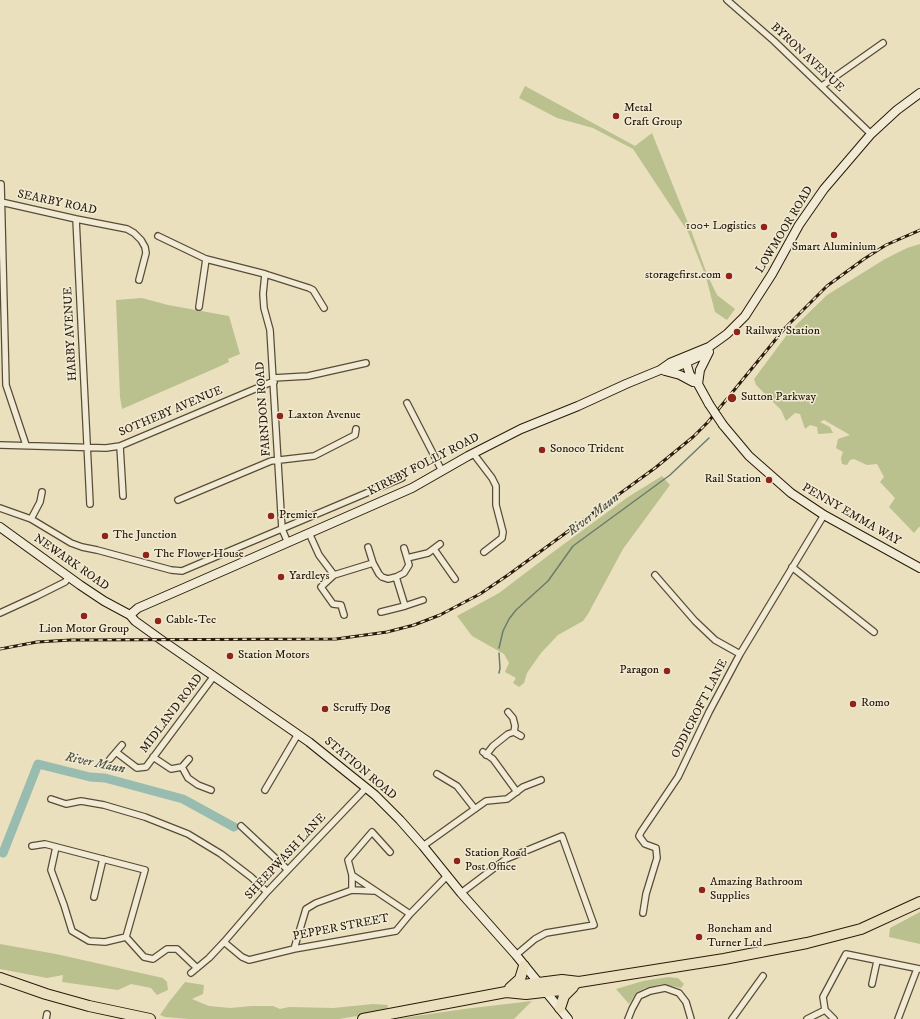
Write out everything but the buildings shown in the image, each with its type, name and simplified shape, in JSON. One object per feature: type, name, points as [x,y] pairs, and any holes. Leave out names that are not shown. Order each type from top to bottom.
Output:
[{"type":"highway","points":[[506,992],[526,994],[546,992],[563,989],[579,982],[724,960],[807,943],[861,928],[920,902]]},
{"type":"highway","points":[[506,992],[520,979],[524,966]]},
{"type":"highway","points":[[0,978],[46,994],[89,1006],[150,1019]]},
{"type":"highway","points":[[364,1019],[506,992],[523,985],[562,980],[579,982]]},
{"type":"highway","points":[[560,1008],[564,996],[579,982]]},
{"type":"main road","name":"LOWMOOR ROAD","points":[[660,370],[674,368],[687,360],[702,355],[712,345],[727,334],[745,316],[766,285],[799,226],[824,189],[871,134],[897,110],[920,93]]},
{"type":"main road","points":[[660,370],[680,375],[698,384],[702,364],[712,345]]},
{"type":"main road","name":"PENNY EMMA WAY","points":[[687,360],[690,375],[698,384],[709,404],[724,425],[749,456],[778,483],[824,515],[920,568]]},
{"type":"main road","name":"KIRKBY FOLLY ROAD","points":[[130,615],[138,608],[412,488],[521,429],[660,370]]},
{"type":"main road","name":"NEWARK ROAD","points":[[0,527],[104,601],[130,615]]},
{"type":"main road","name":"STATION ROAD","points":[[130,615],[135,621],[298,734],[375,795],[423,846],[568,1019]]},
{"type":"street","name":"BYRON AVENUE","points":[[727,0],[822,86],[871,134]]},
{"type":"street","points":[[822,86],[883,43]]},
{"type":"street","name":"SEARBY ROAD","points":[[1,184],[6,385],[26,445]]},
{"type":"street","name":"SEARBY ROAD","points":[[1,202],[127,229],[134,233],[145,247],[146,253],[139,280]]},
{"type":"street","name":"HARBY AVENUE","points":[[76,219],[90,504]]},
{"type":"street","points":[[158,236],[206,259],[265,274],[309,288],[313,290],[324,308]]},
{"type":"street","points":[[199,307],[206,259]]},
{"type":"street","name":"FARNDON ROAD","points":[[265,274],[263,289],[264,308],[270,330],[282,529],[288,543]]},
{"type":"street","name":"SOTHEBY AVENUE","points":[[26,445],[106,448],[120,446],[273,380],[308,376],[366,363]]},
{"type":"street","points":[[407,403],[442,471]]},
{"type":"street","points":[[178,500],[271,461],[314,456],[355,435],[356,429]]},
{"type":"street","points":[[0,445],[26,445]]},
{"type":"street","points":[[120,446],[124,496]]},
{"type":"street","points":[[473,454],[492,478],[496,486],[496,505],[503,532],[502,538],[484,552]]},
{"type":"street","name":"KIRKBY FOLLY ROAD","points":[[120,556],[171,570],[182,571],[402,478]]},
{"type":"street","points":[[31,519],[40,502],[42,492]]},
{"type":"street","name":"NEWARK ROAD","points":[[0,508],[31,519],[71,543],[120,556]]},
{"type":"street","name":"ODDICROFT LANE","points":[[643,913],[646,894],[657,858],[656,848],[645,844],[639,836],[678,777],[709,712],[740,654],[824,515]]},
{"type":"street","points":[[309,533],[319,555],[334,575]]},
{"type":"street","points":[[407,558],[428,553],[440,544]]},
{"type":"street","points":[[368,547],[373,564],[379,574],[388,579],[404,573],[409,565],[404,548]]},
{"type":"street","points":[[434,549],[455,579]]},
{"type":"street","points":[[344,615],[341,605],[333,604],[321,587],[334,575],[373,564]]},
{"type":"street","points":[[792,567],[874,632]]},
{"type":"street","points":[[655,575],[695,621],[715,640],[740,654]]},
{"type":"street","points":[[0,613],[64,582],[69,577]]},
{"type":"street","points":[[396,577],[404,606]]},
{"type":"street","points":[[380,612],[423,600]]},
{"type":"street","name":"MIDLAND ROAD","points":[[116,752],[137,768],[146,767],[214,676]]},
{"type":"street","points":[[508,712],[514,718],[516,726],[514,732]]},
{"type":"street","points":[[517,792],[493,759],[485,753],[508,734],[514,732],[521,736]]},
{"type":"street","points":[[265,790],[298,734]]},
{"type":"street","points":[[110,759],[122,745]]},
{"type":"street","points":[[153,757],[171,769],[182,767],[189,759]]},
{"type":"street","points":[[182,767],[188,778],[198,785],[211,790]]},
{"type":"street","points":[[437,774],[457,786],[475,809]]},
{"type":"street","points":[[423,846],[486,801],[507,799],[523,787],[541,780]]},
{"type":"street","name":"SHEEPWASH LANE","points":[[191,973],[224,942],[267,892],[366,788]]},
{"type":"street","points":[[58,794],[54,800],[66,804],[81,801],[104,805],[145,817],[188,834],[221,854],[251,877],[267,892]]},
{"type":"street","points":[[241,826],[288,870]]},
{"type":"street","points":[[352,890],[352,875],[348,860],[372,832],[390,852]]},
{"type":"street","points":[[461,892],[506,859],[562,836],[594,925],[546,933],[535,939],[516,956]]},
{"type":"street","points":[[32,846],[45,844],[145,870],[126,937]]},
{"type":"street","points":[[56,847],[51,870],[64,904],[72,931],[89,941],[105,942],[126,937]]},
{"type":"street","points":[[94,897],[103,859]]},
{"type":"street","points":[[352,875],[374,892],[410,914]]},
{"type":"street","name":"PEPPER STREET","points":[[224,942],[249,960],[294,949],[396,931],[410,914],[448,876]]},
{"type":"street","points":[[294,949],[306,909],[352,890],[374,892]]},
{"type":"street","points":[[126,937],[144,957],[153,959],[167,949],[177,949],[197,968]]},
{"type":"street","points":[[834,1019],[825,1010],[823,997],[846,954],[919,969],[898,1019]]},
{"type":"street","points":[[872,984],[877,961]]},
{"type":"street","points":[[732,1019],[762,976]]},
{"type":"street","points":[[628,1019],[639,996],[650,991],[665,988],[679,993],[686,1002],[691,1019]]},
{"type":"street","points":[[807,1019],[825,1010]]},
{"type":"green space","points":[[525,86],[635,146],[652,133],[707,274],[717,295],[735,309],[727,320],[715,312],[706,277],[688,232],[633,149],[593,128],[557,118],[519,98]]},
{"type":"green space","points":[[920,244],[920,527],[914,533],[889,507],[895,498],[880,482],[884,477],[877,464],[867,465],[854,459],[850,460],[847,465],[842,464],[841,458],[843,452],[836,448],[838,439],[850,435],[824,420],[820,422],[830,427],[833,433],[818,434],[817,427],[810,425],[805,429],[800,414],[795,413],[786,421],[781,410],[756,385],[754,379],[789,332],[827,295],[885,259],[907,248]]},
{"type":"green space","points":[[142,298],[168,305],[229,316],[240,354],[228,359],[229,362],[122,409],[120,397],[116,300]]},
{"type":"green space","points":[[662,476],[670,485],[623,549],[583,621],[558,635],[541,653],[527,673],[524,683],[519,687],[513,683],[516,678],[505,672],[509,663],[504,654],[472,636],[457,616],[499,593],[628,497]]},
{"type":"green space","points":[[920,912],[920,944],[889,937],[890,928]]},
{"type":"green space","points":[[0,944],[56,954],[163,978],[167,982],[168,990],[157,995],[151,988],[131,984],[118,990],[62,982],[63,975],[47,978],[0,969]]},
{"type":"green space","points":[[668,977],[678,978],[684,984],[681,988],[662,984],[645,988],[636,993],[629,1004],[616,989],[643,981]]},
{"type":"green space","points":[[185,982],[204,985],[203,994],[192,999],[209,1006],[230,1008],[273,1006],[280,1009],[289,1007],[333,1008],[373,1004],[388,1005],[387,1011],[339,1019],[189,1019],[165,1017],[160,1015]]},
{"type":"green space","points":[[532,1001],[514,1019],[395,1019],[464,1009]]},
{"type":"waterway","name":"River Maun","points":[[499,648],[503,631],[509,619],[516,610],[548,581],[573,546],[670,475],[709,438]]},
{"type":"waterway","name":"River Maun","points":[[499,653],[499,673]]},
{"type":"waterway","name":"River Maun","points":[[3,853],[38,764],[90,777],[105,778],[183,799],[234,827]]},
{"type":"railway","points":[[0,649],[37,642],[71,640],[336,639],[387,632],[414,625],[440,615],[480,594],[508,575],[655,468],[693,437],[708,422],[785,328],[827,286],[886,245],[920,230]]},
{"type":"place","name":"Metal Craft Group","points":[[616,116]]},
{"type":"place","name":"100+ Logistics","points":[[764,227]]},
{"type":"place","name":"Smart Aluminium","points":[[834,235]]},
{"type":"place","name":"storagefirst.com","points":[[729,276]]},
{"type":"place","name":"Railway Station","points":[[737,332]]},
{"type":"place","name":"Sutton Parkway","points":[[732,398]]},
{"type":"place","name":"Laxton Avenue","points":[[280,416]]},
{"type":"place","name":"Sonoco Trident","points":[[542,450]]},
{"type":"place","name":"Rail Station","points":[[769,480]]},
{"type":"place","name":"Premier","points":[[271,516]]},
{"type":"place","name":"The Junction","points":[[105,536]]},
{"type":"place","name":"The Flower House","points":[[146,555]]},
{"type":"place","name":"Yardleys","points":[[281,577]]},
{"type":"place","name":"Lion Motor Group","points":[[84,616]]},
{"type":"place","name":"Cable-Tec","points":[[158,621]]},
{"type":"place","name":"Station Motors","points":[[230,656]]},
{"type":"place","name":"Paragon","points":[[667,671]]},
{"type":"place","name":"Romo","points":[[853,704]]},
{"type":"place","name":"Scruffy Dog","points":[[325,709]]},
{"type":"place","name":"Station Road Post Office","points":[[457,861]]},
{"type":"place","name":"Amazing Bathroom Supplies","points":[[702,890]]},
{"type":"place","name":"Boneham and Turner Ltd","points":[[699,937]]}]
